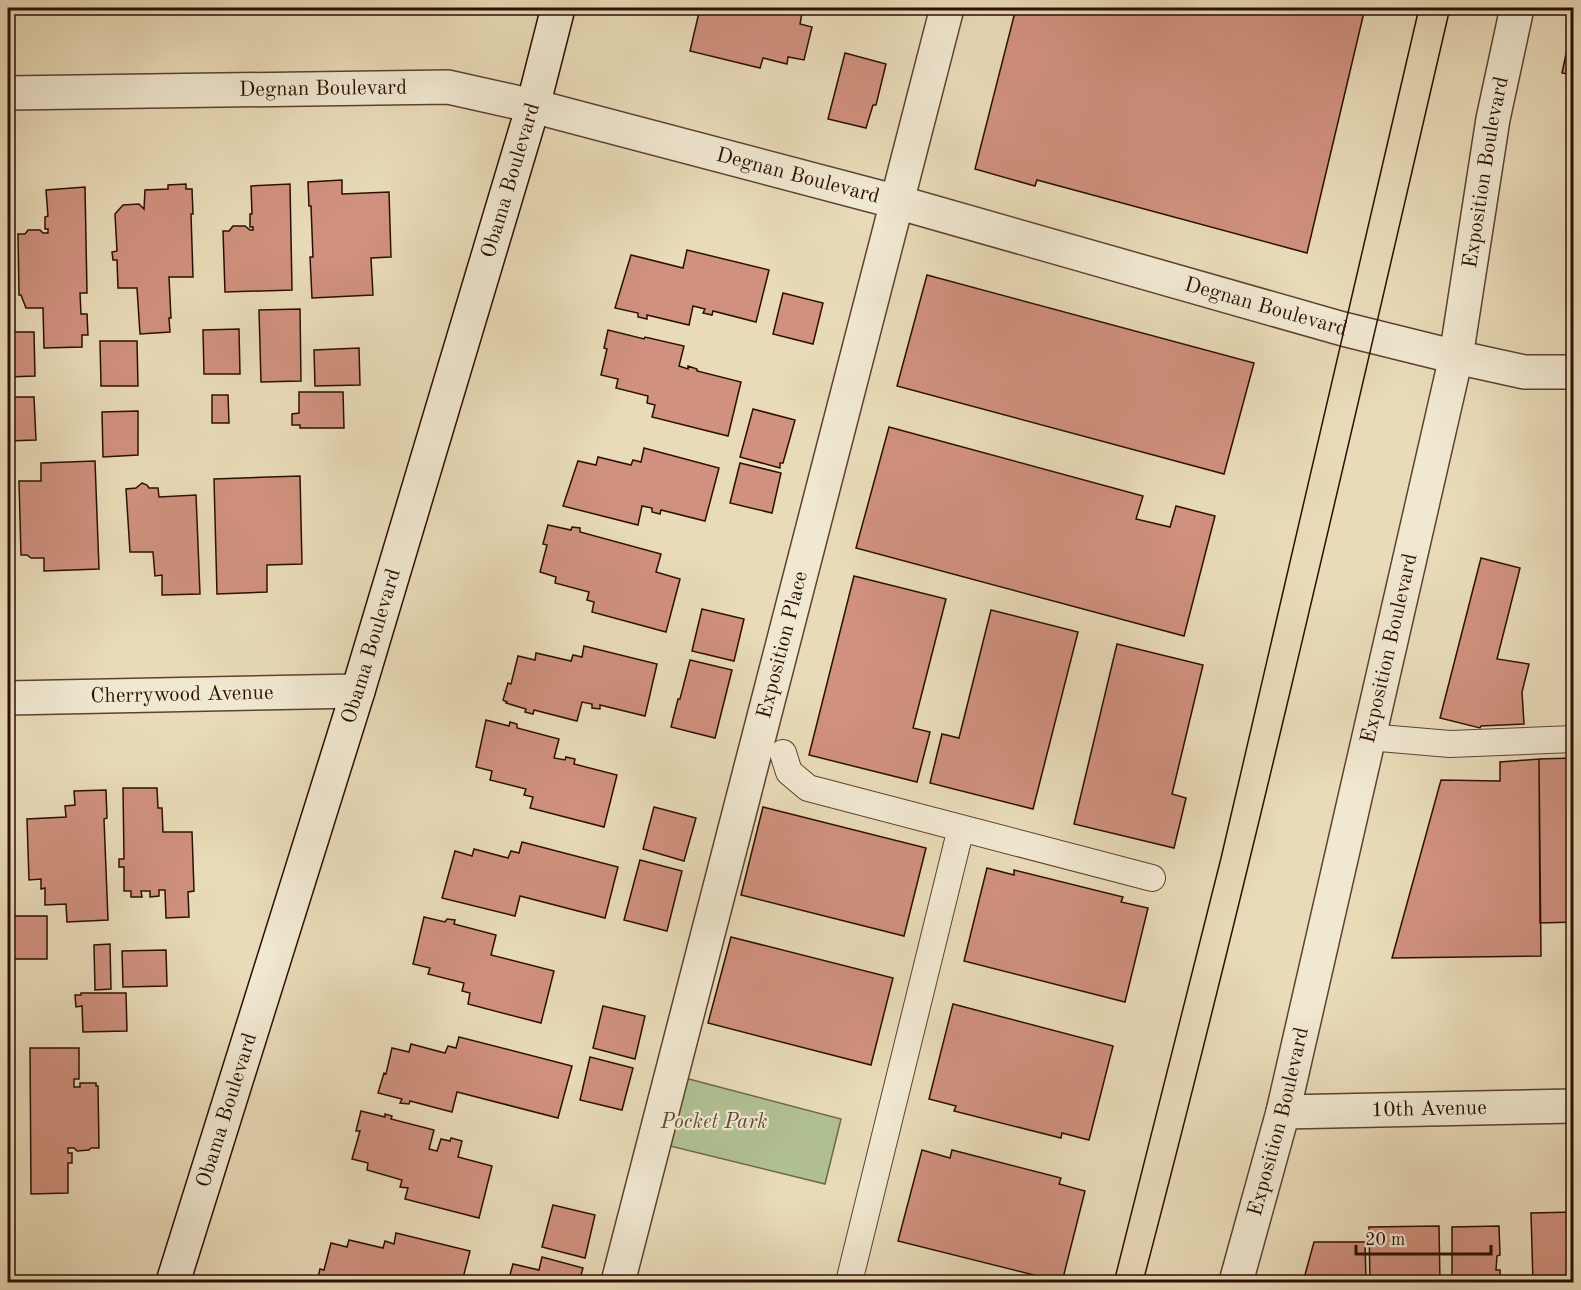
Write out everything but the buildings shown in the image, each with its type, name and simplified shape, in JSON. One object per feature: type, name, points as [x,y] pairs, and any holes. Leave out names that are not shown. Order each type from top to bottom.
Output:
[{"type":"street","name":"Obama Boulevard","points":[[173,1282],[358,691],[533,106],[558,8]]},
{"type":"street","name":"Exposition Place","points":[[618,1282],[947,8]]},
{"type":"street","name":"Exposition Boulevard","points":[[1236,1282],[1283,1112],[1456,357],[1493,119],[1517,8]]},
{"type":"street","name":"Degnan Boulevard","points":[[8,93],[448,87],[533,106],[897,202],[1343,329],[1524,372],[1574,372]]},
{"type":"street","name":"Cherrywood Avenue","points":[[8,698],[358,691]]},
{"type":"street","name":"10th Avenue","points":[[1283,1112],[1574,1106]]},
{"type":"lane","points":[[1368,738],[1450,744],[1574,740]]},
{"type":"lane","points":[[783,753],[789,772],[808,788],[1152,878]]},
{"type":"lane","points":[[849,1282],[961,828]]},
{"type":"green space","name":"Pocket Park","points":[[685,1078],[841,1119],[825,1184],[666,1145]]},
{"type":"tram line","points":[[1114,1282],[1221,858],[1419,8]]},
{"type":"tram line","points":[[1143,1282],[1263,806],[1450,8]]}]
